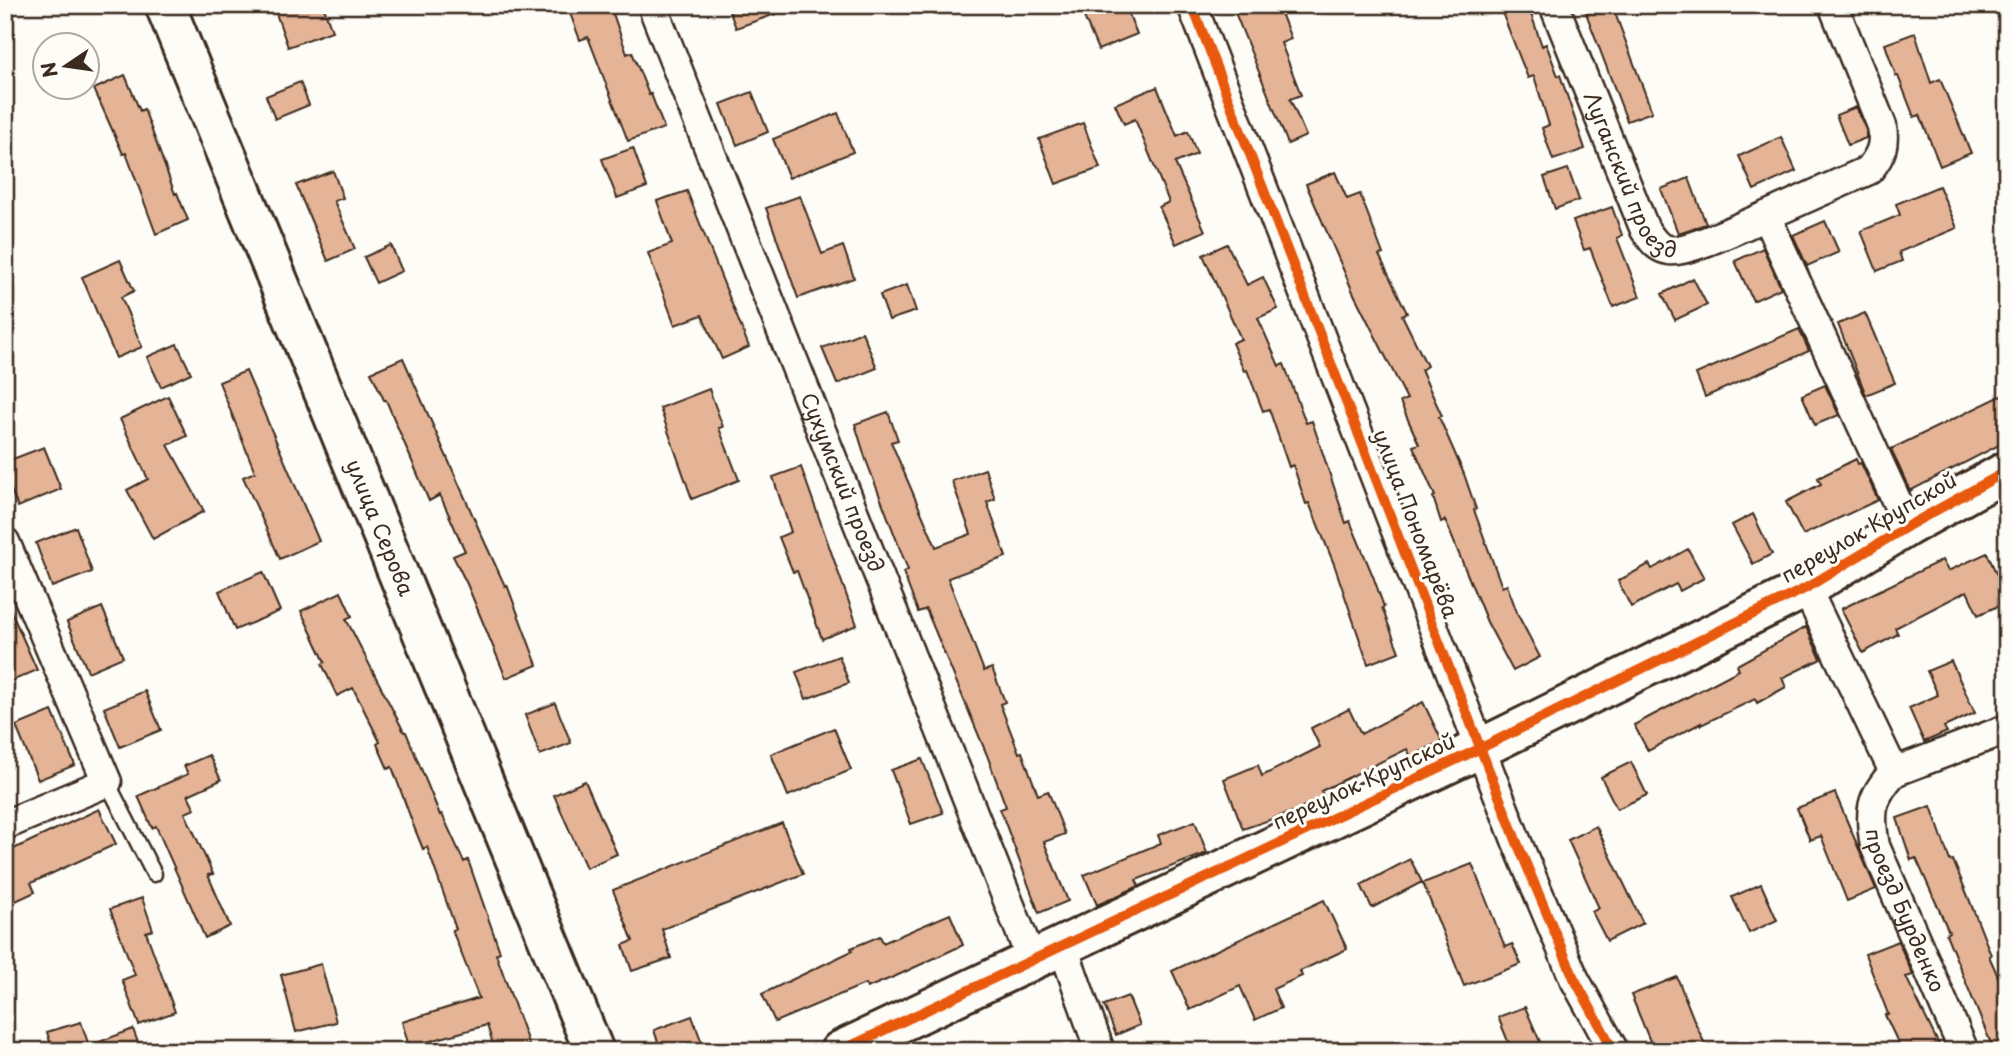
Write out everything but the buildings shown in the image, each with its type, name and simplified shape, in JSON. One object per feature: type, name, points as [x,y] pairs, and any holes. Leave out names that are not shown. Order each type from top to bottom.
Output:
[{"type":"street","name":"улица Серова","points":[[165,5],[594,1051]]},
{"type":"street","name":"Сухумский проезд","points":[[652,5],[1047,954],[1100,1051]]},
{"type":"street","name":"улица Пономарёва","points":[[1192,5],[1516,840],[1574,978],[1614,1051]]},
{"type":"street","name":"Луганский проезд","points":[[1554,5],[1645,230],[1656,245],[1671,251],[1686,249],[1869,170],[1880,157],[1885,142],[1882,126],[1833,5]]},
{"type":"street","points":[[1766,216],[1908,526]]},
{"type":"street","name":"переулок Крупской","points":[[840,1051],[1481,748],[1806,588],[1908,526],[2007,471]]},
{"type":"street","points":[[5,542],[107,782],[5,825]]},
{"type":"street","points":[[1806,588],[1894,772],[2007,729]]},
{"type":"street","name":"проезд Бурденко","points":[[1894,772],[1880,787],[1870,818],[1875,846],[1964,1051]]},
{"type":"lane","points":[[107,782],[154,874]]},
{"type":"cycle path","points":[[1192,5],[1516,840],[1574,978],[1614,1051]]},
{"type":"cycle path","points":[[840,1051],[1481,748],[1806,588],[1908,526],[2007,471]]}]
